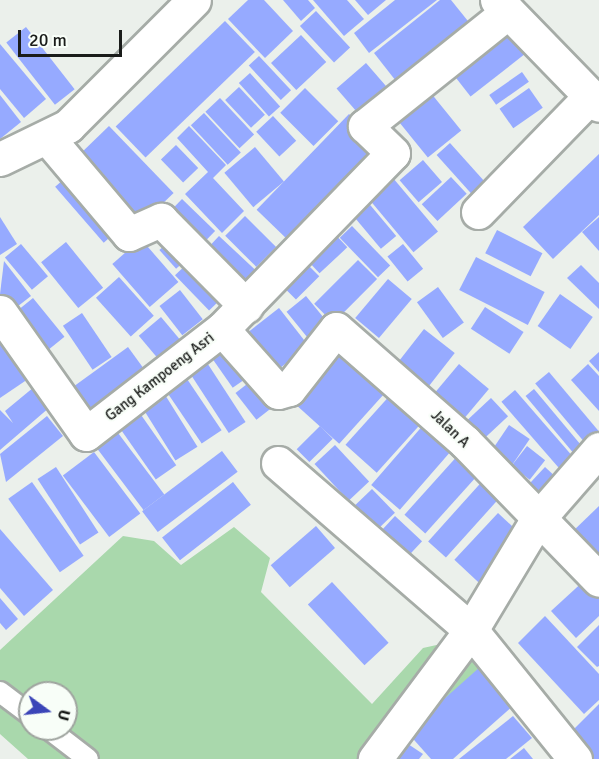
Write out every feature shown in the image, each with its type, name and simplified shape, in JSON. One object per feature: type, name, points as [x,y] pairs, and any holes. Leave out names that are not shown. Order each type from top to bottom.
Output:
[{"type":"street","points":[[0,159],[47,137],[102,97],[194,0]]},
{"type":"street","points":[[222,329],[393,153],[365,126],[503,6],[596,100],[478,212]]},
{"type":"street","points":[[47,137],[129,234],[161,220],[246,306]]},
{"type":"street","name":"Gang Kampoeng Asri","points":[[0,312],[86,434],[222,329],[278,392],[289,389],[336,329],[358,344]]},
{"type":"street","name":"Jalan A","points":[[358,344],[465,442],[537,520],[599,580]]},
{"type":"street","points":[[375,759],[471,630],[537,520],[599,449]]},
{"type":"street","points":[[278,463],[471,630],[575,759]]},
{"type":"lane","points":[[0,692],[18,706]]},
{"type":"lane","points":[[64,741],[88,759]]},
{"type":"green space","points":[[234,527],[270,558],[261,592],[372,704],[423,648],[468,638],[487,666],[392,759],[28,759],[0,734],[0,650],[123,536],[154,541],[181,565]]},
{"type":"building","points":[[248,0],[264,0],[293,31],[265,58],[228,19]]},
{"type":"building","points":[[283,0],[308,0],[315,8],[301,21]]},
{"type":"building","points":[[313,0],[347,0],[364,19],[344,36]]},
{"type":"building","points":[[355,0],[386,0],[368,15]]},
{"type":"building","points":[[395,0],[437,0],[369,53],[354,33]]},
{"type":"building","points":[[440,0],[451,0],[476,31],[403,90],[374,53]]},
{"type":"building","points":[[316,11],[350,48],[334,63],[300,26]]},
{"type":"building","points":[[225,21],[255,52],[146,158],[116,127]]},
{"type":"building","points":[[26,27],[75,89],[55,105],[6,42]]},
{"type":"building","points":[[514,27],[531,49],[471,96],[453,74]]},
{"type":"building","points":[[301,35],[326,62],[296,90],[271,63]]},
{"type":"building","points":[[0,44],[46,99],[24,118],[0,89]]},
{"type":"building","points":[[259,56],[291,90],[281,100],[249,66]]},
{"type":"building","points":[[366,63],[392,93],[363,119],[337,89]]},
{"type":"building","points":[[522,72],[529,82],[496,105],[489,95]]},
{"type":"building","points":[[250,73],[280,106],[269,116],[239,83]]},
{"type":"building","points":[[239,87],[265,115],[251,128],[225,100]]},
{"type":"building","points":[[426,87],[461,131],[428,158],[393,114]]},
{"type":"building","points":[[305,88],[338,121],[313,146],[280,113]]},
{"type":"building","points":[[529,88],[543,108],[513,128],[500,109]]},
{"type":"building","points":[[0,95],[21,122],[0,139]]},
{"type":"building","points":[[220,98],[254,135],[239,148],[205,112]]},
{"type":"building","points":[[204,113],[241,152],[228,165],[191,125]]},
{"type":"building","points":[[349,114],[381,145],[289,241],[257,210]]},
{"type":"building","points":[[273,116],[296,141],[279,157],[256,132]]},
{"type":"building","points":[[109,126],[174,193],[141,225],[76,158]]},
{"type":"building","points":[[189,126],[226,165],[213,178],[244,211],[222,233],[185,194],[208,172],[177,138]]},
{"type":"building","points":[[450,143],[485,182],[471,194],[437,155]]},
{"type":"building","points":[[176,145],[198,168],[183,183],[161,160]]},
{"type":"building","points":[[255,147],[284,181],[253,207],[224,173]]},
{"type":"building","points":[[599,154],[599,215],[553,259],[523,227]]},
{"type":"building","points":[[423,160],[442,182],[419,202],[400,180]]},
{"type":"building","points":[[71,173],[120,229],[104,243],[55,187]]},
{"type":"building","points":[[451,177],[467,194],[437,221],[422,204]]},
{"type":"building","points":[[393,178],[438,232],[413,252],[368,199]]},
{"type":"building","points":[[182,199],[215,231],[199,247],[166,216]]},
{"type":"building","points":[[366,200],[396,236],[381,249],[351,213]]},
{"type":"building","points":[[245,216],[276,247],[256,267],[225,236]]},
{"type":"building","points":[[0,217],[17,244],[0,255]]},
{"type":"building","points":[[599,217],[599,251],[582,232]]},
{"type":"building","points":[[352,226],[390,266],[378,277],[340,238]]},
{"type":"building","points":[[497,230],[542,253],[531,276],[485,253]]},
{"type":"building","points":[[333,232],[347,247],[320,273],[305,258]]},
{"type":"building","points":[[175,236],[192,255],[176,269],[159,250]]},
{"type":"building","points":[[219,236],[255,269],[237,288],[201,255]]},
{"type":"building","points":[[141,239],[178,282],[150,307],[112,264]]},
{"type":"building","points":[[66,242],[103,288],[78,308],[41,262]]},
{"type":"building","points":[[21,244],[48,276],[32,290],[5,257]]},
{"type":"building","points":[[403,244],[423,269],[408,281],[387,257]]},
{"type":"building","points":[[476,257],[545,292],[528,325],[459,290]]},
{"type":"building","points":[[193,258],[227,293],[209,311],[175,275]]},
{"type":"building","points":[[303,260],[319,276],[296,300],[280,283]]},
{"type":"building","points":[[358,260],[377,279],[333,323],[314,304]]},
{"type":"building","points":[[4,261],[31,296],[13,310],[0,294]]},
{"type":"building","points":[[581,265],[599,283],[599,309],[567,278]]},
{"type":"building","points":[[119,277],[154,316],[131,336],[96,298]]},
{"type":"building","points":[[388,279],[412,299],[379,338],[355,318]]},
{"type":"building","points":[[438,287],[464,323],[443,338],[417,302]]},
{"type":"building","points":[[180,290],[203,319],[182,335],[160,306]]},
{"type":"building","points":[[560,294],[593,317],[570,349],[538,326]]},
{"type":"building","points":[[306,296],[331,327],[312,343],[287,312]]},
{"type":"building","points":[[33,298],[64,337],[45,353],[14,314]]},
{"type":"building","points":[[485,307],[524,332],[509,354],[471,329]]},
{"type":"building","points":[[279,308],[309,346],[273,374],[244,336]]},
{"type":"building","points":[[82,313],[112,357],[93,370],[63,326]]},
{"type":"building","points":[[161,317],[182,342],[160,361],[139,336]]},
{"type":"building","points":[[0,325],[34,375],[0,398]]},
{"type":"building","points":[[424,329],[455,353],[427,388],[396,364]]},
{"type":"building","points":[[230,342],[252,374],[233,388],[210,356]]},
{"type":"building","points":[[128,347],[148,375],[91,416],[71,389]]},
{"type":"building","points":[[342,348],[388,389],[339,444],[293,402]]},
{"type":"building","points":[[599,352],[599,372],[589,361]]},
{"type":"building","points":[[202,355],[246,422],[229,433],[185,366]]},
{"type":"building","points":[[459,364],[489,389],[458,426],[428,401]]},
{"type":"building","points":[[588,364],[599,376],[599,411],[571,380]]},
{"type":"building","points":[[549,372],[599,432],[585,443],[535,384]]},
{"type":"building","points":[[183,373],[222,430],[202,444],[163,386]]},
{"type":"building","points":[[256,377],[277,404],[256,420],[236,393]]},
{"type":"building","points":[[34,387],[50,407],[0,450],[0,410],[13,423],[5,411]]},
{"type":"building","points":[[534,389],[582,446],[573,453],[526,396]]},
{"type":"building","points":[[162,390],[198,447],[175,461],[140,404]]},
{"type":"building","points":[[515,390],[573,457],[560,469],[501,402]]},
{"type":"building","points":[[393,392],[424,420],[377,473],[345,445]]},
{"type":"building","points":[[491,398],[508,416],[481,442],[464,423]]},
{"type":"building","points":[[139,412],[176,465],[156,480],[119,426]]},
{"type":"building","points":[[47,416],[63,436],[6,482],[0,454]]},
{"type":"building","points":[[425,423],[454,448],[400,510],[371,485]]},
{"type":"building","points":[[112,425],[164,494],[144,510],[91,441]]},
{"type":"building","points":[[509,425],[530,439],[511,466],[491,452]]},
{"type":"building","points":[[320,426],[333,439],[309,462],[297,449]]},
{"type":"building","points":[[335,445],[369,482],[349,501],[315,464]]},
{"type":"building","points":[[527,446],[545,460],[530,480],[512,466]]},
{"type":"building","points":[[222,451],[238,472],[158,532],[142,511]]},
{"type":"building","points":[[94,452],[140,513],[109,537],[63,475]]},
{"type":"building","points":[[460,453],[481,472],[425,533],[404,515]]},
{"type":"building","points":[[56,467],[98,532],[80,544],[38,479]]},
{"type":"building","points":[[545,467],[563,484],[546,502],[528,485]]},
{"type":"building","points":[[487,476],[505,492],[446,557],[428,541]]},
{"type":"building","points":[[32,482],[84,556],[60,572],[8,499]]},
{"type":"building","points":[[233,482],[251,505],[180,560],[162,537]]},
{"type":"building","points":[[372,489],[395,513],[377,530],[354,506]]},
{"type":"building","points":[[599,506],[599,565],[570,534]]},
{"type":"building","points":[[498,513],[523,536],[479,583],[454,560]]},
{"type":"building","points":[[395,516],[422,541],[404,561],[377,536]]},
{"type":"building","points":[[316,526],[335,548],[290,587],[271,565]]},
{"type":"building","points":[[0,529],[53,590],[24,616],[0,588]]},
{"type":"building","points":[[587,578],[599,591],[599,616],[576,638],[551,611]]},
{"type":"building","points":[[332,582],[389,643],[364,665],[308,605]]},
{"type":"building","points":[[0,598],[18,619],[6,630],[0,623]]},
{"type":"building","points":[[545,616],[599,674],[599,700],[584,714],[518,643]]},
{"type":"building","points":[[599,625],[599,666],[597,667],[577,647]]},
{"type":"building","points":[[480,667],[514,705],[453,759],[431,759],[407,732]]},
{"type":"building","points":[[599,704],[599,759],[593,759],[569,734]]},
{"type":"building","points":[[513,716],[532,738],[506,759],[459,759]]},
{"type":"building","points":[[396,736],[423,754],[419,759],[382,759]]},
{"type":"building","points":[[524,748],[533,759],[510,759]]}]
